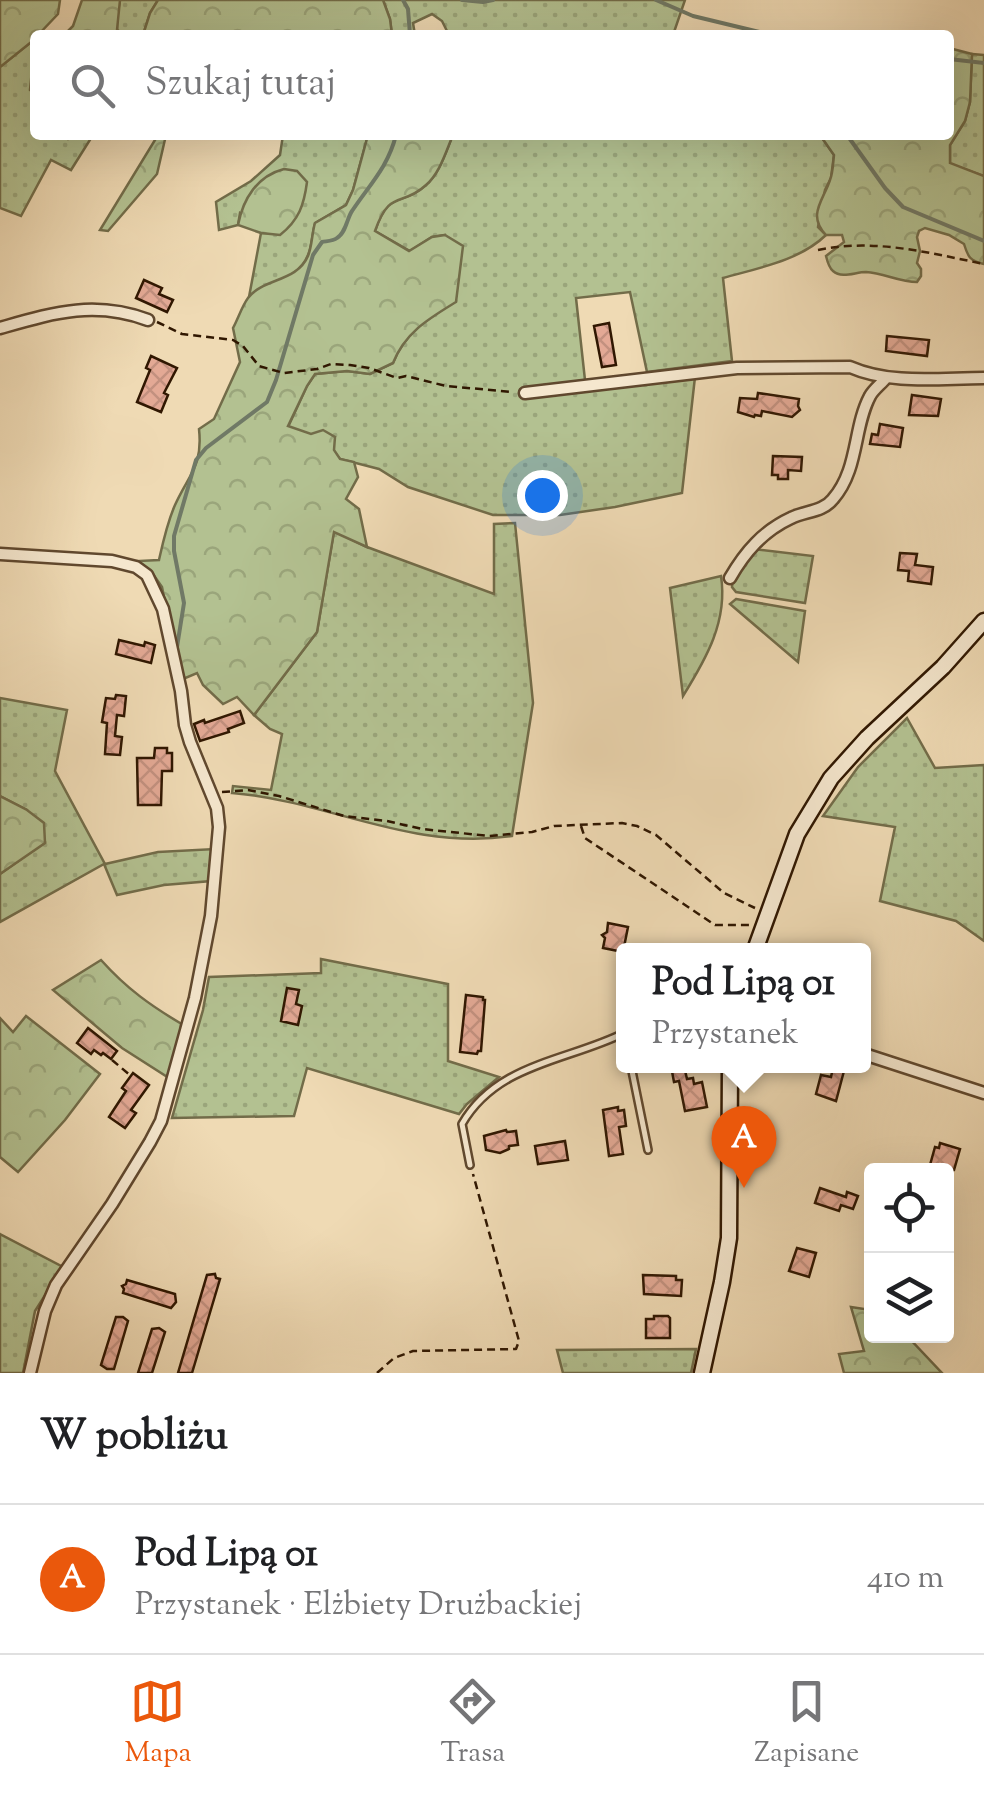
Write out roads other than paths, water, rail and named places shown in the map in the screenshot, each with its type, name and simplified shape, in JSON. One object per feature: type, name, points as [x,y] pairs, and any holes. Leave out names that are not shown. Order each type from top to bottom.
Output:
[{"type":"street","points":[[0,328],[43,315],[101,308],[148,320]]},
{"type":"street","points":[[525,392],[737,368],[850,367],[886,378],[984,378]]},
{"type":"street","points":[[730,578],[744,555],[778,524],[832,502],[849,475],[870,395],[886,378]]},
{"type":"street","points":[[0,554],[112,561],[136,567],[147,575],[163,610],[190,742],[216,808],[219,827],[211,916],[196,998],[169,1097],[150,1142],[56,1285],[45,1311],[30,1373]]},
{"type":"street","points":[[756,943],[797,834],[831,778],[984,621]]},
{"type":"street","points":[[871,1056],[984,1093]]},
{"type":"street","points":[[702,1373],[728,1238],[730,1073]]},
{"type":"lane","points":[[470,1165],[462,1124],[471,1109],[499,1085],[532,1066],[616,1037]]},
{"type":"lane","points":[[632,1073],[648,1150]]},
{"type":"waterway","points":[[403,0],[410,30]]},
{"type":"waterway","points":[[462,0],[493,0]]},
{"type":"waterway","points":[[656,0],[693,16],[751,30]]},
{"type":"waterway","points":[[954,60],[984,63]]},
{"type":"waterway","points":[[177,647],[184,603],[174,536],[196,460],[267,402],[313,255],[322,242],[342,233],[395,140]]},
{"type":"waterway","points":[[851,140],[903,207],[984,241]]},
{"type":"place","name":"Pod Lipą 01","points":[[744,1188]]}]
